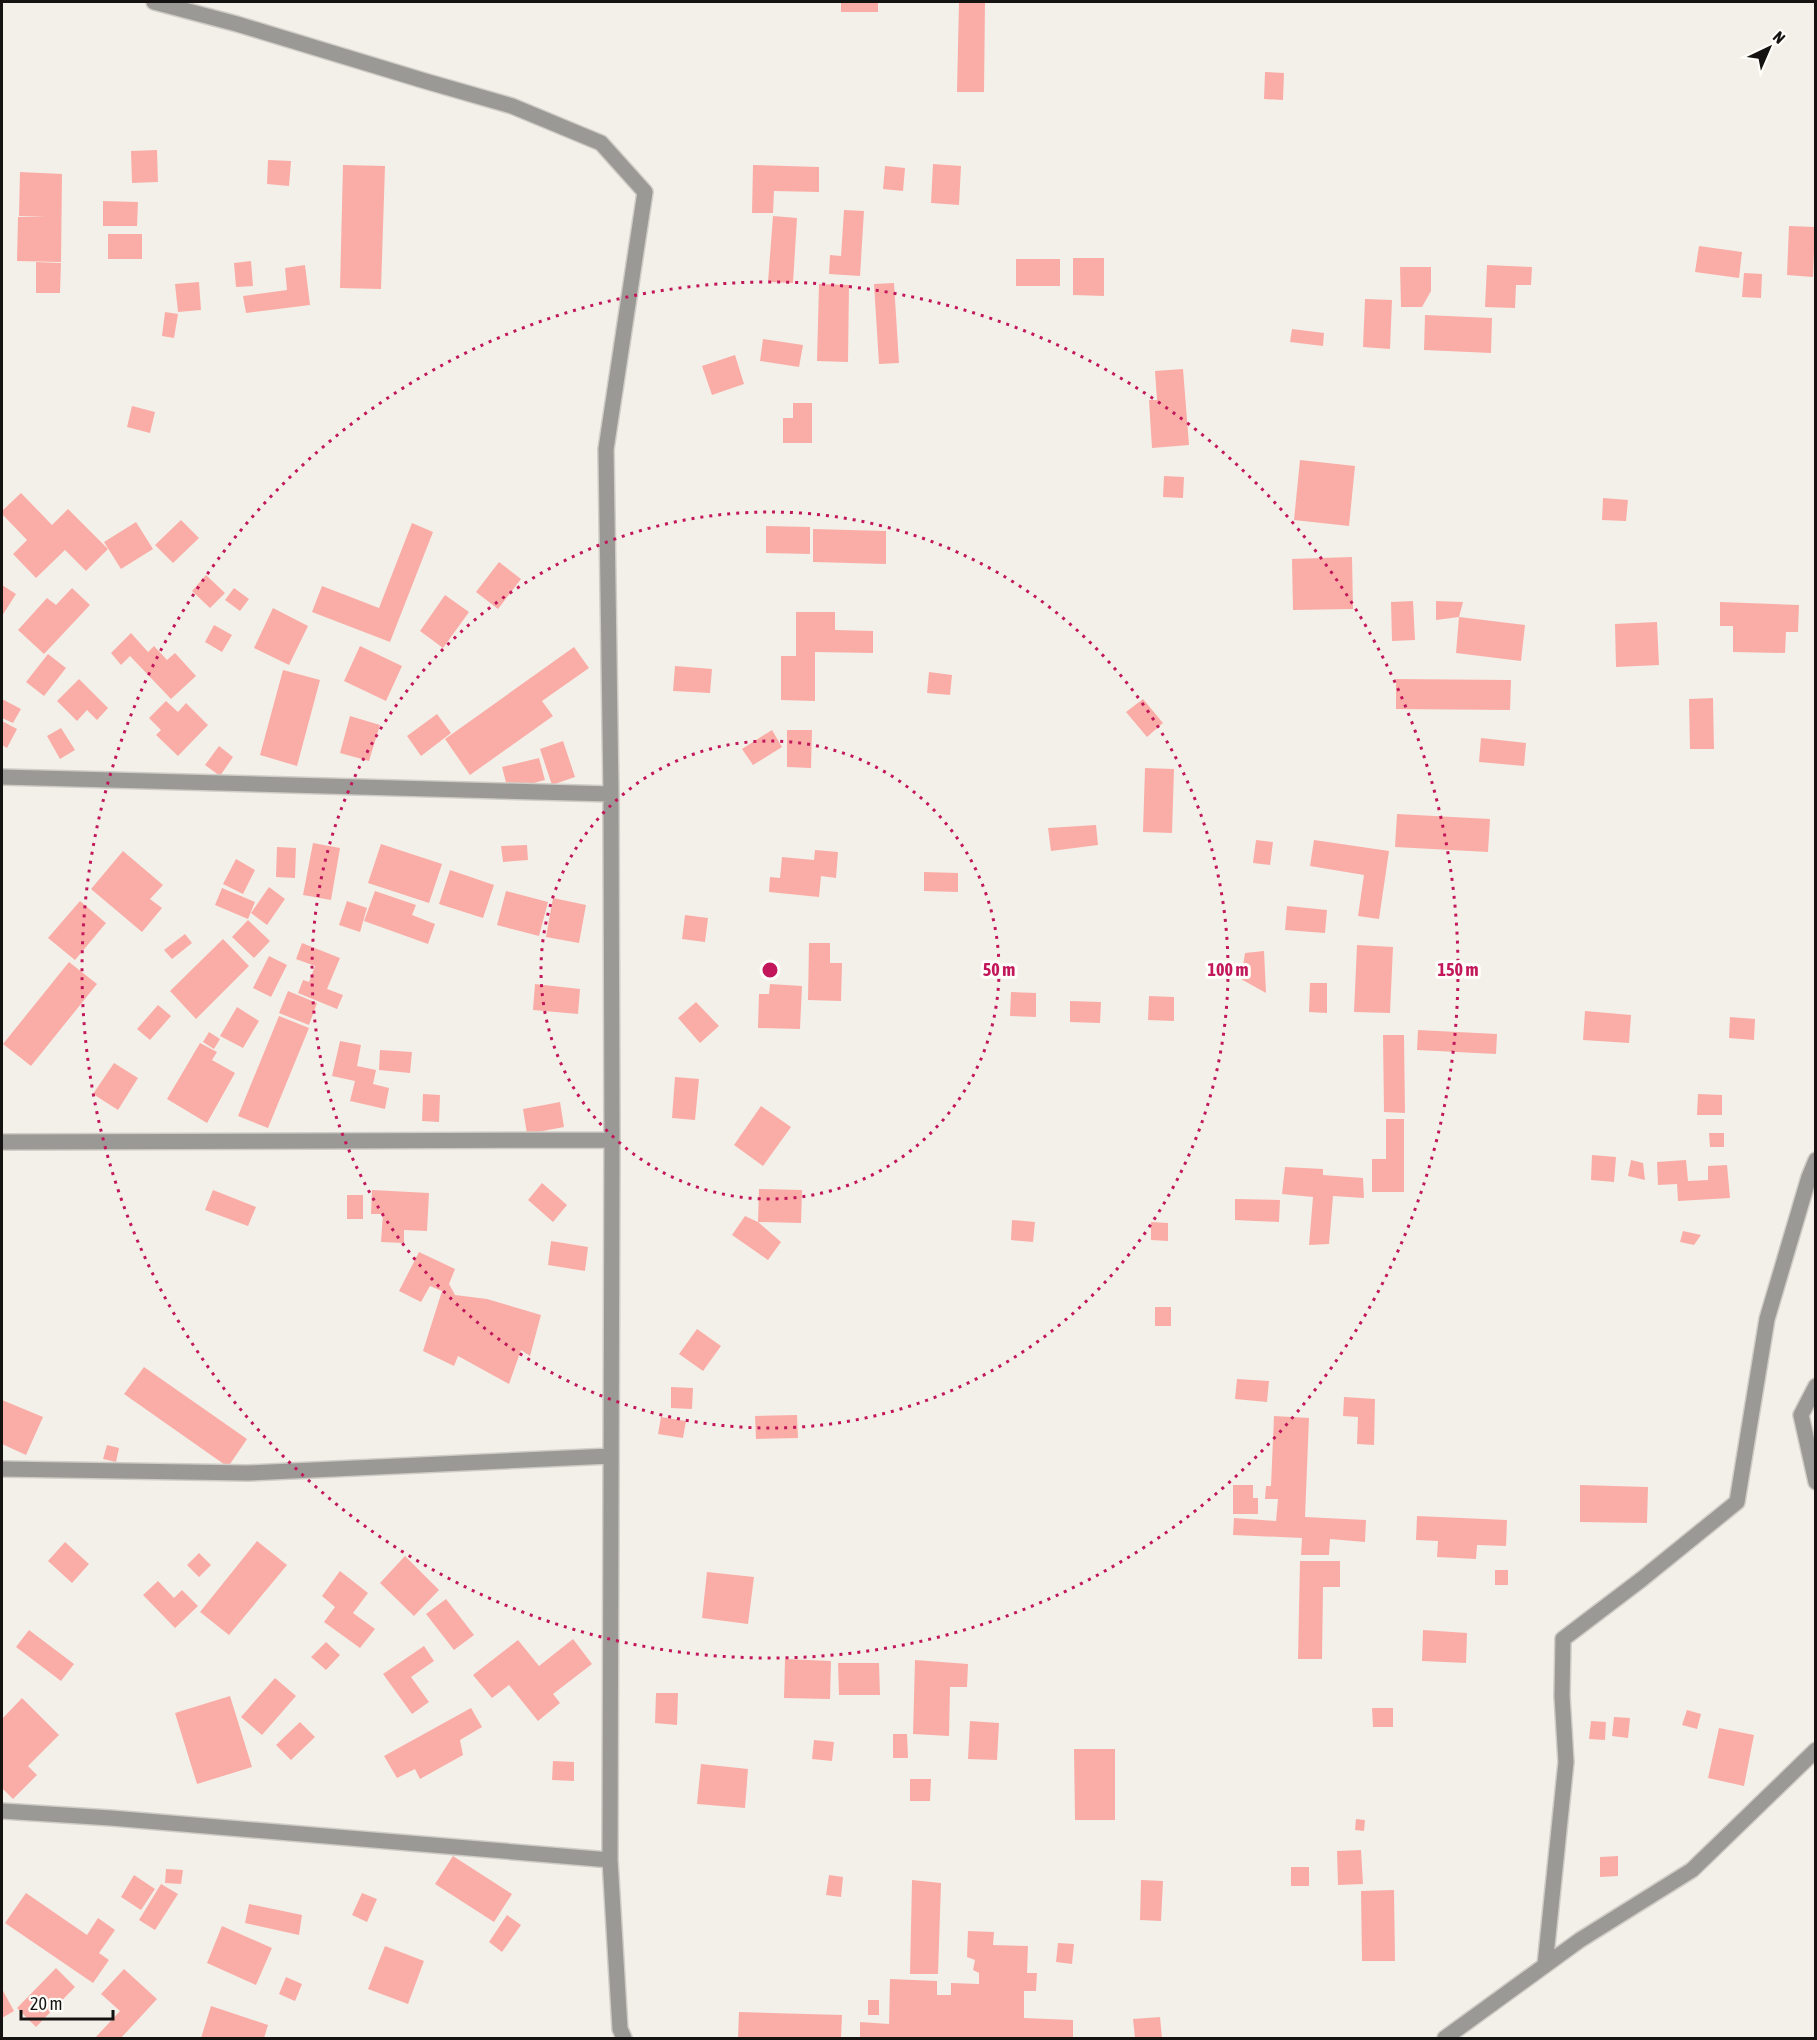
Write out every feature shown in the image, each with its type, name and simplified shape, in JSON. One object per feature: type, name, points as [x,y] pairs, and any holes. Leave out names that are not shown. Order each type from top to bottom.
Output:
[{"type":"street","points":[[154,2],[237,24],[512,106],[601,143],[645,192],[606,449],[612,1140],[610,1860],[620,2029],[624,2038]]},
{"type":"street","points":[[2,777],[610,794]]},
{"type":"street","points":[[2,1142],[612,1140]]},
{"type":"street","points":[[1545,1965],[1566,1762],[1562,1696],[1563,1639],[1737,1502],[1767,1318],[1815,1160]]},
{"type":"street","points":[[1815,1386],[1801,1415],[1815,1482]]},
{"type":"street","points":[[2,1469],[248,1473],[610,1456]]},
{"type":"street","points":[[1445,2038],[1580,1940],[1692,1870],[1815,1750]]},
{"type":"street","points":[[2,1811],[610,1860]]},
{"type":"building","points":[[841,2],[878,2],[878,12],[841,12]]},
{"type":"building","points":[[959,2],[985,2],[984,92],[957,92]]},
{"type":"building","points":[[1265,72],[1284,73],[1283,100],[1264,99]]},
{"type":"building","points":[[157,150],[158,182],[132,183],[131,151]]},
{"type":"building","points":[[268,160],[291,161],[289,186],[267,184]]},
{"type":"building","points":[[933,164],[961,166],[959,205],[931,203]]},
{"type":"building","points":[[343,165],[385,166],[381,289],[340,288]]},
{"type":"building","points":[[753,165],[819,167],[819,192],[774,191],[773,213],[752,213]]},
{"type":"building","points":[[885,166],[905,168],[903,191],[883,189]]},
{"type":"building","points":[[20,172],[62,174],[61,262],[17,261],[18,217],[46,217],[19,216]]},
{"type":"building","points":[[103,201],[138,202],[137,226],[103,226]]},
{"type":"building","points":[[844,210],[864,211],[860,276],[829,274],[830,255],[841,256]]},
{"type":"building","points":[[773,216],[797,218],[793,283],[768,282]]},
{"type":"building","points":[[1789,226],[1815,227],[1813,277],[1787,275]]},
{"type":"building","points":[[108,234],[142,234],[142,259],[108,259]]},
{"type":"building","points":[[1699,246],[1742,252],[1739,278],[1695,272]]},
{"type":"building","points":[[1073,258],[1104,258],[1104,296],[1073,295]]},
{"type":"building","points":[[1016,259],[1060,259],[1060,286],[1016,286]]},
{"type":"building","points":[[251,261],[253,286],[236,287],[234,263]]},
{"type":"building","points":[[36,262],[61,263],[60,293],[36,293]]},
{"type":"building","points":[[305,265],[310,305],[246,313],[243,296],[287,290],[285,268]]},
{"type":"building","points":[[1487,265],[1532,267],[1531,285],[1516,285],[1515,308],[1485,307]]},
{"type":"building","points":[[1400,267],[1431,267],[1431,291],[1422,307],[1401,307]]},
{"type":"building","points":[[1744,273],[1762,274],[1761,298],[1742,297]]},
{"type":"building","points":[[199,282],[201,310],[178,312],[175,284]]},
{"type":"building","points":[[894,283],[899,363],[879,364],[874,284]]},
{"type":"building","points":[[819,284],[849,285],[848,362],[817,361]]},
{"type":"building","points":[[1365,299],[1392,300],[1390,349],[1363,347]]},
{"type":"building","points":[[165,312],[178,314],[174,338],[162,336]]},
{"type":"building","points":[[1425,315],[1492,318],[1491,353],[1424,350]]},
{"type":"building","points":[[1292,329],[1324,333],[1323,346],[1290,342]]},
{"type":"building","points":[[763,339],[803,345],[799,367],[760,361]]},
{"type":"building","points":[[735,355],[744,384],[712,395],[702,366]]},
{"type":"building","points":[[1183,369],[1189,445],[1152,448],[1149,400],[1157,400],[1155,371]]},
{"type":"building","points":[[793,403],[812,403],[812,443],[783,443],[783,418],[793,418]]},
{"type":"building","points":[[132,406],[155,412],[150,433],[127,427]]},
{"type":"building","points":[[1300,460],[1355,466],[1349,526],[1294,520]]},
{"type":"building","points":[[1164,476],[1184,477],[1183,498],[1163,497]]},
{"type":"building","points":[[21,493],[52,525],[68,509],[108,549],[86,571],[65,550],[36,578],[13,554],[27,540],[2,514],[2,511]]},
{"type":"building","points":[[1603,498],[1628,500],[1626,521],[1602,520]]},
{"type":"building","points":[[181,520],[199,538],[173,563],[155,545]]},
{"type":"building","points":[[136,522],[153,549],[121,569],[104,542]]},
{"type":"building","points":[[412,523],[433,532],[390,642],[312,612],[322,586],[379,608]]},
{"type":"building","points":[[766,526],[810,527],[810,554],[766,553]]},
{"type":"building","points":[[813,529],[886,531],[886,564],[813,562]]},
{"type":"building","points":[[1352,557],[1353,609],[1293,610],[1292,559]]},
{"type":"building","points":[[499,562],[521,579],[498,609],[476,592]]},
{"type":"building","points":[[206,575],[225,593],[210,608],[192,591]]},
{"type":"building","points":[[2,585],[16,594],[2,616]]},
{"type":"building","points":[[72,588],[90,605],[44,654],[18,630],[47,598],[56,605]]},
{"type":"building","points":[[234,588],[249,599],[240,611],[225,600]]},
{"type":"building","points":[[445,595],[469,612],[443,648],[420,631]]},
{"type":"building","points":[[1413,601],[1415,640],[1392,641],[1391,602]]},
{"type":"building","points":[[1436,601],[1463,602],[1459,617],[1436,620]]},
{"type":"building","points":[[1720,602],[1799,605],[1798,632],[1786,632],[1785,653],[1733,652],[1733,626],[1720,626]]},
{"type":"building","points":[[273,608],[308,626],[289,665],[254,648]]},
{"type":"building","points":[[796,612],[835,612],[835,630],[873,631],[873,653],[815,652],[815,701],[781,700],[781,656],[796,656]]},
{"type":"building","points":[[1459,617],[1525,625],[1521,661],[1456,653]]},
{"type":"building","points":[[1657,622],[1659,665],[1616,667],[1615,624]]},
{"type":"building","points":[[214,625],[232,635],[222,652],[205,642]]},
{"type":"building","points":[[131,633],[148,652],[154,646],[167,660],[175,653],[196,676],[171,699],[130,656],[121,665],[111,653]]},
{"type":"building","points":[[360,646],[402,666],[386,701],[344,681]]},
{"type":"building","points":[[574,647],[589,668],[542,701],[553,716],[470,775],[445,739]]},
{"type":"building","points":[[48,654],[66,668],[44,696],[26,682]]},
{"type":"building","points":[[675,666],[712,669],[710,693],[673,691]]},
{"type":"building","points":[[283,670],[320,680],[297,766],[260,755]]},
{"type":"building","points":[[929,672],[952,675],[950,695],[927,693]]},
{"type":"building","points":[[79,679],[108,708],[97,720],[87,710],[77,721],[57,701]]},
{"type":"building","points":[[1396,679],[1511,680],[1510,710],[1396,709]]},
{"type":"building","points":[[1713,698],[1714,749],[1690,749],[1689,699]]},
{"type":"building","points":[[2,699],[21,709],[13,723],[2,718]]},
{"type":"building","points":[[1143,699],[1163,723],[1147,737],[1126,712]]},
{"type":"building","points":[[166,701],[178,712],[186,703],[208,725],[178,756],[156,735],[161,730],[149,718]]},
{"type":"building","points":[[437,714],[451,733],[421,756],[407,736]]},
{"type":"building","points":[[350,716],[380,725],[369,761],[340,753]]},
{"type":"building","points":[[2,721],[17,729],[7,748],[2,745]]},
{"type":"building","points":[[61,728],[75,750],[60,759],[47,736]]},
{"type":"building","points":[[772,730],[782,747],[753,765],[742,749]]},
{"type":"building","points":[[787,730],[812,730],[811,768],[787,767]]},
{"type":"building","points":[[1481,738],[1526,743],[1524,766],[1479,762]]},
{"type":"building","points":[[563,741],[575,777],[552,785],[540,749]]},
{"type":"building","points":[[219,746],[233,757],[220,776],[205,765]]},
{"type":"building","points":[[539,758],[545,780],[508,790],[502,767]]},
{"type":"building","points":[[1145,768],[1174,769],[1172,833],[1143,832]]},
{"type":"building","points":[[1397,814],[1490,819],[1488,852],[1395,847]]},
{"type":"building","points":[[1096,825],[1098,845],[1051,851],[1048,828]]},
{"type":"building","points":[[1256,840],[1273,842],[1270,865],[1253,863]]},
{"type":"building","points":[[1314,840],[1389,851],[1379,919],[1358,916],[1364,875],[1310,866]]},
{"type":"building","points":[[313,843],[340,848],[331,900],[303,895]]},
{"type":"building","points":[[381,844],[442,864],[429,903],[368,883]]},
{"type":"building","points":[[527,845],[528,860],[503,862],[501,846]]},
{"type":"building","points":[[277,847],[296,848],[295,878],[276,877]]},
{"type":"building","points":[[815,850],[838,852],[836,878],[821,876],[819,897],[769,892],[770,877],[780,878],[782,857],[814,860]]},
{"type":"building","points":[[123,851],[163,885],[150,899],[162,908],[142,932],[91,889]]},
{"type":"building","points":[[236,859],[255,870],[243,894],[223,884]]},
{"type":"building","points":[[450,870],[494,885],[483,918],[439,904]]},
{"type":"building","points":[[924,872],[958,873],[958,892],[924,891]]},
{"type":"building","points":[[269,887],[285,899],[267,925],[251,913]]},
{"type":"building","points":[[222,888],[255,902],[248,919],[215,905]]},
{"type":"building","points":[[375,891],[416,905],[412,915],[435,924],[428,944],[364,921]]},
{"type":"building","points":[[506,891],[548,902],[539,936],[497,925]]},
{"type":"building","points":[[553,898],[586,905],[579,943],[546,937]]},
{"type":"building","points":[[80,901],[106,923],[75,960],[48,938]]},
{"type":"building","points":[[347,901],[367,908],[360,932],[339,925]]},
{"type":"building","points":[[1287,906],[1327,910],[1325,933],[1285,930]]},
{"type":"building","points":[[685,915],[708,918],[705,942],[682,939]]},
{"type":"building","points":[[248,920],[270,941],[254,958],[232,937]]},
{"type":"building","points":[[185,934],[192,943],[172,959],[164,950]]},
{"type":"building","points":[[223,939],[249,966],[196,1019],[170,991]]},
{"type":"building","points":[[302,943],[340,958],[327,989],[343,995],[337,1009],[298,993],[303,980],[309,982],[315,966],[296,959]]},
{"type":"building","points":[[809,943],[830,943],[830,963],[842,963],[841,1001],[808,1000]]},
{"type":"building","points":[[1357,945],[1393,947],[1390,1013],[1354,1012]]},
{"type":"building","points":[[1264,951],[1266,993],[1241,979],[1245,953]]},
{"type":"building","points":[[269,956],[287,965],[271,997],[253,988]]},
{"type":"building","points":[[69,962],[97,984],[31,1066],[3,1044]]},
{"type":"building","points":[[1310,983],[1327,983],[1327,1013],[1309,1012]]},
{"type":"building","points":[[535,984],[580,989],[578,1014],[533,1010]]},
{"type":"building","points":[[770,984],[802,986],[800,1029],[758,1028],[759,994],[769,994]]},
{"type":"building","points":[[288,991],[317,1003],[309,1025],[279,1013]]},
{"type":"building","points":[[1011,992],[1036,993],[1036,1017],[1010,1016]]},
{"type":"building","points":[[1149,996],[1174,997],[1174,1021],[1148,1020]]},
{"type":"building","points":[[1070,1001],[1101,1002],[1100,1023],[1070,1022]]},
{"type":"building","points":[[696,1002],[719,1026],[700,1043],[678,1018]]},
{"type":"building","points":[[158,1005],[171,1016],[150,1040],[137,1029]]},
{"type":"building","points":[[237,1007],[259,1021],[243,1048],[220,1036]]},
{"type":"building","points":[[1585,1011],[1631,1015],[1629,1043],[1583,1040]]},
{"type":"building","points":[[279,1016],[309,1028],[268,1128],[238,1116]]},
{"type":"building","points":[[1730,1017],[1755,1019],[1754,1040],[1729,1038]]},
{"type":"building","points":[[1418,1030],[1497,1034],[1496,1054],[1417,1050]]},
{"type":"building","points":[[209,1032],[220,1039],[214,1049],[203,1042]]},
{"type":"building","points":[[1383,1035],[1404,1035],[1405,1113],[1384,1112]]},
{"type":"building","points":[[340,1041],[361,1045],[357,1066],[376,1070],[373,1084],[389,1088],[385,1109],[350,1101],[355,1081],[332,1076]]},
{"type":"building","points":[[200,1043],[217,1052],[212,1060],[235,1073],[207,1123],[167,1099]]},
{"type":"building","points":[[380,1050],[412,1052],[410,1073],[379,1070]]},
{"type":"building","points":[[114,1063],[138,1078],[118,1110],[93,1094]]},
{"type":"building","points":[[675,1077],[699,1079],[695,1120],[672,1118]]},
{"type":"building","points":[[423,1094],[440,1095],[439,1122],[422,1121]]},
{"type":"building","points":[[1698,1094],[1722,1095],[1722,1115],[1697,1115]]},
{"type":"building","points":[[560,1102],[564,1127],[527,1134],[523,1109]]},
{"type":"building","points":[[761,1106],[791,1127],[763,1166],[734,1145]]},
{"type":"building","points":[[1386,1119],[1404,1119],[1404,1192],[1372,1192],[1372,1159],[1386,1159]]},
{"type":"building","points":[[1709,1133],[1724,1133],[1724,1147],[1710,1147]]},
{"type":"building","points":[[1592,1155],[1616,1157],[1614,1182],[1591,1180]]},
{"type":"building","points":[[1631,1160],[1643,1163],[1645,1180],[1628,1176]]},
{"type":"building","points":[[1686,1160],[1688,1181],[1708,1180],[1708,1166],[1727,1165],[1730,1198],[1678,1201],[1677,1184],[1658,1185],[1657,1162]]},
{"type":"building","points":[[1285,1167],[1323,1169],[1323,1175],[1363,1178],[1364,1198],[1333,1196],[1329,1244],[1309,1245],[1313,1197],[1282,1194]]},
{"type":"building","points":[[542,1183],[567,1205],[553,1222],[528,1200]]},
{"type":"building","points":[[759,1189],[802,1190],[801,1223],[758,1222]]},
{"type":"building","points":[[213,1190],[256,1207],[248,1226],[205,1210]]},
{"type":"building","points":[[372,1190],[429,1193],[427,1231],[404,1230],[404,1243],[381,1242],[383,1214],[371,1214]]},
{"type":"building","points":[[347,1195],[363,1195],[363,1219],[347,1219]]},
{"type":"building","points":[[1235,1199],[1280,1200],[1279,1222],[1235,1220]]},
{"type":"building","points":[[745,1216],[758,1222],[781,1242],[768,1260],[732,1235]]},
{"type":"building","points":[[1012,1220],[1035,1222],[1033,1242],[1011,1240]]},
{"type":"building","points":[[1151,1222],[1168,1223],[1168,1241],[1151,1240]]},
{"type":"building","points":[[1683,1231],[1701,1235],[1694,1245],[1680,1242]]},
{"type":"building","points":[[551,1241],[588,1247],[585,1271],[548,1265]]},
{"type":"building","points":[[419,1252],[455,1269],[449,1284],[455,1295],[487,1299],[541,1315],[530,1356],[521,1350],[509,1384],[458,1356],[454,1366],[423,1351],[442,1291],[430,1286],[421,1302],[399,1291]]},
{"type":"building","points":[[1155,1307],[1171,1307],[1171,1326],[1155,1326]]},
{"type":"building","points":[[697,1329],[721,1346],[703,1371],[679,1354]]},
{"type":"building","points":[[144,1367],[247,1439],[228,1467],[124,1394]]},
{"type":"building","points":[[1237,1379],[1269,1381],[1267,1402],[1235,1399]]},
{"type":"building","points":[[671,1387],[693,1388],[692,1409],[671,1408]]},
{"type":"building","points":[[1344,1397],[1375,1399],[1374,1445],[1357,1444],[1358,1417],[1343,1416]]},
{"type":"building","points":[[2,1400],[43,1417],[26,1455],[2,1444]]},
{"type":"building","points":[[797,1415],[798,1438],[756,1439],[755,1416]]},
{"type":"building","points":[[1274,1416],[1309,1418],[1305,1517],[1366,1520],[1365,1542],[1330,1539],[1329,1555],[1301,1555],[1302,1538],[1233,1535],[1234,1518],[1276,1521],[1278,1499],[1265,1499],[1266,1486],[1271,1486]]},
{"type":"building","points":[[661,1417],[686,1421],[683,1438],[658,1434]]},
{"type":"building","points":[[107,1445],[119,1448],[116,1462],[103,1459]]},
{"type":"building","points":[[1233,1485],[1253,1485],[1253,1498],[1258,1498],[1258,1514],[1233,1514]]},
{"type":"building","points":[[1580,1485],[1648,1487],[1647,1523],[1580,1522]]},
{"type":"building","points":[[1417,1516],[1507,1520],[1506,1546],[1477,1545],[1476,1559],[1437,1557],[1438,1541],[1416,1540]]},
{"type":"building","points":[[257,1541],[287,1565],[229,1635],[200,1612]]},
{"type":"building","points":[[65,1542],[89,1564],[72,1583],[48,1561]]},
{"type":"building","points":[[199,1553],[211,1565],[199,1577],[187,1565]]},
{"type":"building","points":[[405,1556],[439,1590],[414,1616],[380,1583]]},
{"type":"building","points":[[1300,1561],[1340,1561],[1340,1587],[1323,1587],[1322,1659],[1298,1659]]},
{"type":"building","points":[[1495,1570],[1508,1570],[1508,1585],[1495,1585]]},
{"type":"building","points":[[340,1571],[368,1593],[353,1613],[375,1629],[360,1648],[324,1622],[335,1607],[322,1596]]},
{"type":"building","points":[[707,1572],[754,1577],[748,1624],[702,1618]]},
{"type":"building","points":[[158,1581],[174,1598],[182,1590],[198,1606],[175,1628],[143,1595]]},
{"type":"building","points":[[446,1599],[474,1635],[454,1650],[426,1614]]},
{"type":"building","points":[[29,1630],[74,1664],[61,1681],[16,1647]]},
{"type":"building","points":[[1423,1630],[1467,1633],[1466,1663],[1422,1661]]},
{"type":"building","points":[[573,1639],[592,1664],[553,1694],[560,1703],[538,1721],[509,1685],[492,1698],[473,1675],[518,1640],[539,1666]]},
{"type":"building","points":[[326,1642],[340,1655],[326,1670],[311,1657]]},
{"type":"building","points":[[424,1646],[434,1661],[411,1677],[429,1702],[412,1714],[383,1674]]},
{"type":"building","points":[[785,1659],[831,1661],[830,1699],[784,1698]]},
{"type":"building","points":[[915,1660],[968,1664],[967,1687],[950,1687],[949,1736],[913,1734]]},
{"type":"building","points":[[838,1663],[879,1663],[880,1695],[839,1695]]},
{"type":"building","points":[[275,1678],[296,1696],[262,1735],[241,1717]]},
{"type":"building","points":[[656,1693],[678,1693],[677,1725],[655,1723]]},
{"type":"building","points":[[230,1696],[252,1767],[197,1784],[175,1713]]},
{"type":"building","points":[[22,1698],[59,1735],[28,1766],[37,1775],[13,1799],[2,1788],[2,1719]]},
{"type":"building","points":[[471,1708],[482,1727],[460,1740],[463,1755],[420,1779],[415,1769],[397,1778],[384,1756]]},
{"type":"building","points":[[1372,1708],[1393,1708],[1393,1727],[1373,1727]]},
{"type":"building","points":[[1687,1710],[1701,1714],[1697,1729],[1682,1725]]},
{"type":"building","points":[[1614,1717],[1630,1718],[1628,1738],[1612,1736]]},
{"type":"building","points":[[970,1721],[999,1723],[997,1760],[968,1759]]},
{"type":"building","points":[[1591,1721],[1606,1722],[1605,1740],[1589,1739]]},
{"type":"building","points":[[300,1722],[315,1737],[291,1760],[276,1745]]},
{"type":"building","points":[[1719,1728],[1754,1735],[1744,1786],[1708,1778]]},
{"type":"building","points":[[893,1734],[907,1734],[908,1758],[893,1758]]},
{"type":"building","points":[[814,1740],[834,1742],[832,1761],[812,1759]]},
{"type":"building","points":[[1074,1749],[1115,1749],[1115,1820],[1075,1820]]},
{"type":"building","points":[[553,1761],[574,1762],[574,1781],[552,1780]]},
{"type":"building","points":[[701,1764],[748,1769],[745,1808],[697,1804]]},
{"type":"building","points":[[910,1779],[931,1779],[930,1801],[910,1801]]},
{"type":"building","points":[[1356,1819],[1365,1820],[1364,1831],[1355,1830]]},
{"type":"building","points":[[1361,1850],[1363,1884],[1338,1885],[1337,1851]]},
{"type":"building","points":[[453,1856],[512,1894],[494,1922],[435,1884]]},
{"type":"building","points":[[1618,1856],[1618,1876],[1600,1877],[1600,1857]]},
{"type":"building","points":[[1291,1867],[1309,1867],[1309,1886],[1291,1886]]},
{"type":"building","points":[[166,1869],[183,1870],[181,1884],[165,1883]]},
{"type":"building","points":[[134,1875],[155,1889],[141,1910],[121,1897]]},
{"type":"building","points":[[829,1875],[843,1877],[841,1897],[826,1895]]},
{"type":"building","points":[[912,1880],[941,1883],[938,1974],[910,1974]]},
{"type":"building","points":[[1141,1880],[1163,1881],[1161,1921],[1140,1920]]},
{"type":"building","points":[[161,1884],[178,1894],[155,1930],[139,1920]]},
{"type":"building","points":[[1394,1890],[1395,1961],[1362,1961],[1361,1891]]},
{"type":"building","points":[[26,1893],[87,1935],[98,1918],[115,1930],[99,1953],[109,1960],[93,1983],[5,1923]]},
{"type":"building","points":[[362,1893],[377,1899],[367,1922],[352,1915]]},
{"type":"building","points":[[249,1904],[302,1915],[299,1935],[245,1923]]},
{"type":"building","points":[[507,1915],[521,1925],[502,1952],[489,1942]]},
{"type":"building","points":[[222,1926],[272,1948],[256,1985],[207,1963]]},
{"type":"building","points":[[968,1931],[994,1932],[993,1945],[1028,1946],[1027,1973],[1037,1973],[1036,1991],[1024,1991],[1024,2018],[1073,2020],[1073,2038],[860,2038],[860,2022],[889,2024],[890,1979],[937,1981],[937,1995],[951,1995],[951,1983],[979,1984],[979,1973],[973,1970],[975,1960],[967,1957]]},
{"type":"building","points":[[1058,1943],[1074,1944],[1072,1964],[1056,1962]]},
{"type":"building","points":[[385,1946],[424,1961],[408,2004],[368,1989]]},
{"type":"building","points":[[56,1968],[75,1987],[36,2027],[17,2008]]},
{"type":"building","points":[[124,1969],[157,1999],[121,2038],[95,2038],[120,2011],[101,1994]]},
{"type":"building","points":[[286,1977],[302,1984],[295,2001],[279,1994]]},
{"type":"building","points":[[2,1989],[14,2011],[2,2018]]},
{"type":"building","points":[[868,2000],[879,2000],[879,2015],[868,2015]]},
{"type":"building","points":[[211,2006],[268,2025],[264,2038],[201,2038]]},
{"type":"building","points":[[739,2012],[842,2015],[841,2038],[738,2038]]},
{"type":"building","points":[[1160,2017],[1162,2038],[1135,2038],[1133,2019]]}]
